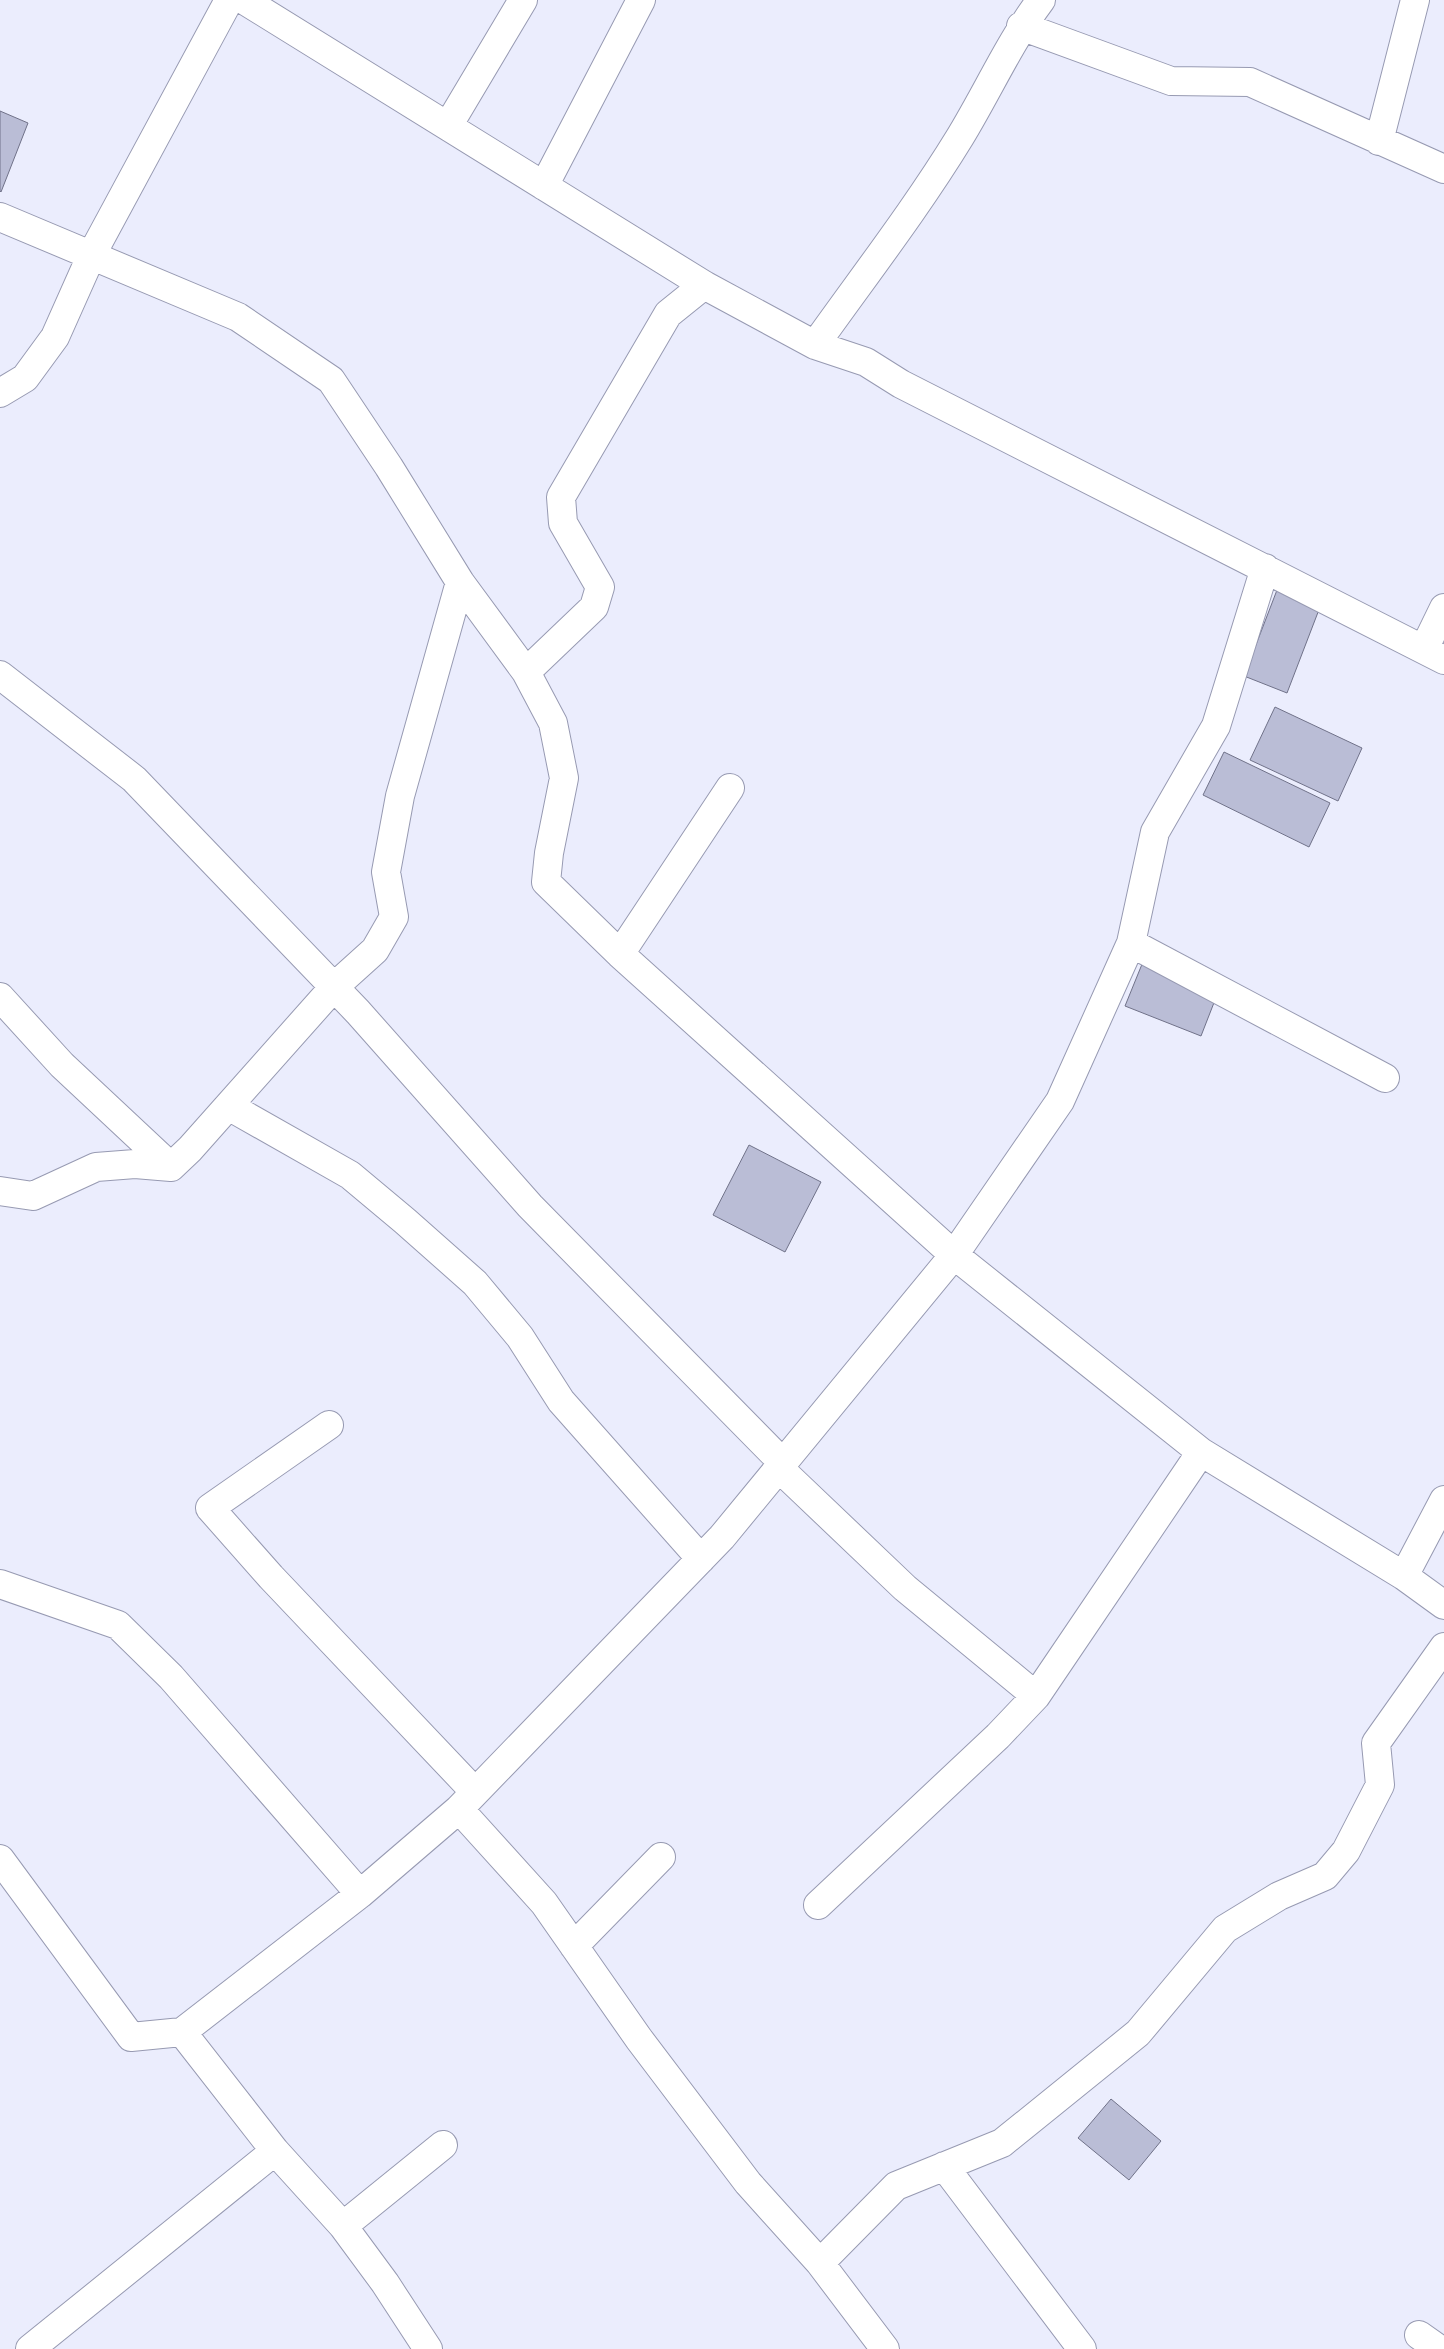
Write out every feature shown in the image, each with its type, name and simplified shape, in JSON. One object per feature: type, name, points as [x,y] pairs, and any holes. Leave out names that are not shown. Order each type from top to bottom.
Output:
[{"type":"street","points":[[0,393],[25,378],[55,337],[92,254],[229,0]]},
{"type":"street","points":[[244,0],[704,285],[815,345],[866,362],[901,384],[1434,654],[1444,608]]},
{"type":"street","points":[[448,126],[522,0]]},
{"type":"street","points":[[544,186],[641,0]]},
{"type":"street","points":[[815,345],[960,137],[1022,26],[1041,0]]},
{"type":"street","points":[[1379,141],[1415,0]]},
{"type":"street","points":[[1022,26],[1171,81],[1250,82],[1444,169]]},
{"type":"street","points":[[0,217],[92,254],[238,317],[332,380],[389,467],[460,582],[526,672],[553,723],[564,778],[549,853],[546,882],[620,954],[954,1256],[1201,1452],[1404,1576],[1444,1605]]},
{"type":"street","points":[[526,672],[594,607],[600,587],[563,523],[561,498],[668,314],[704,285]]},
{"type":"street","points":[[0,1860],[131,2036],[182,2032],[360,1894],[467,1800],[722,1537],[954,1256],[1060,1101],[1131,943],[1155,832],[1216,726],[1265,568]]},
{"type":"street","points":[[0,1191],[33,1196],[96,1167],[135,1164],[171,1167],[190,1149],[334,987],[375,950],[394,917],[386,872],[400,796],[460,582]]},
{"type":"street","points":[[0,675],[134,779],[334,987],[530,1206],[781,1466],[905,1588],[1036,1696]]},
{"type":"street","points":[[620,954],[730,788]]},
{"type":"street","points":[[1131,943],[1386,1078]]},
{"type":"street","points":[[0,997],[62,1065],[171,1167]]},
{"type":"street","points":[[239,1112],[350,1175],[475,1283],[520,1337],[561,1401],[701,1560]]},
{"type":"street","points":[[329,1425],[210,1508],[467,1800],[544,1903],[639,2039],[748,2183],[820,2263],[885,2349]]},
{"type":"street","points":[[818,1904],[998,1736],[1036,1696],[1201,1452]]},
{"type":"street","points":[[1404,1576],[1444,1500]]},
{"type":"street","points":[[0,1584],[118,1625],[171,1676],[360,1894]]},
{"type":"street","points":[[820,2263],[896,2186],[1002,2143],[1138,2033],[1225,1929],[1279,1896],[1325,1876],[1346,1851],[1380,1785],[1376,1743],[1444,1647]]},
{"type":"street","points":[[574,1946],[661,1857]]},
{"type":"street","points":[[182,2032],[275,2151],[343,2226],[385,2283],[428,2349]]},
{"type":"street","points":[[343,2226],[443,2144]]},
{"type":"street","points":[[30,2349],[275,2151]]},
{"type":"street","points":[[944,2166],[1082,2349]]},
{"type":"building","points":[[0,111],[28,123],[1,192],[0,191]]},
{"type":"building","points":[[1277,590],[1320,607],[1287,693],[1244,676]]},
{"type":"building","points":[[1275,707],[1362,748],[1338,801],[1250,760]]},
{"type":"building","points":[[1224,752],[1330,803],[1309,847],[1203,795]]},
{"type":"building","points":[[1149,947],[1224,977],[1201,1036],[1125,1006]]},
{"type":"building","points":[[749,1145],[821,1182],[785,1252],[713,1215]]},
{"type":"building","points":[[1111,2099],[1161,2141],[1129,2180],[1078,2138]]}]
